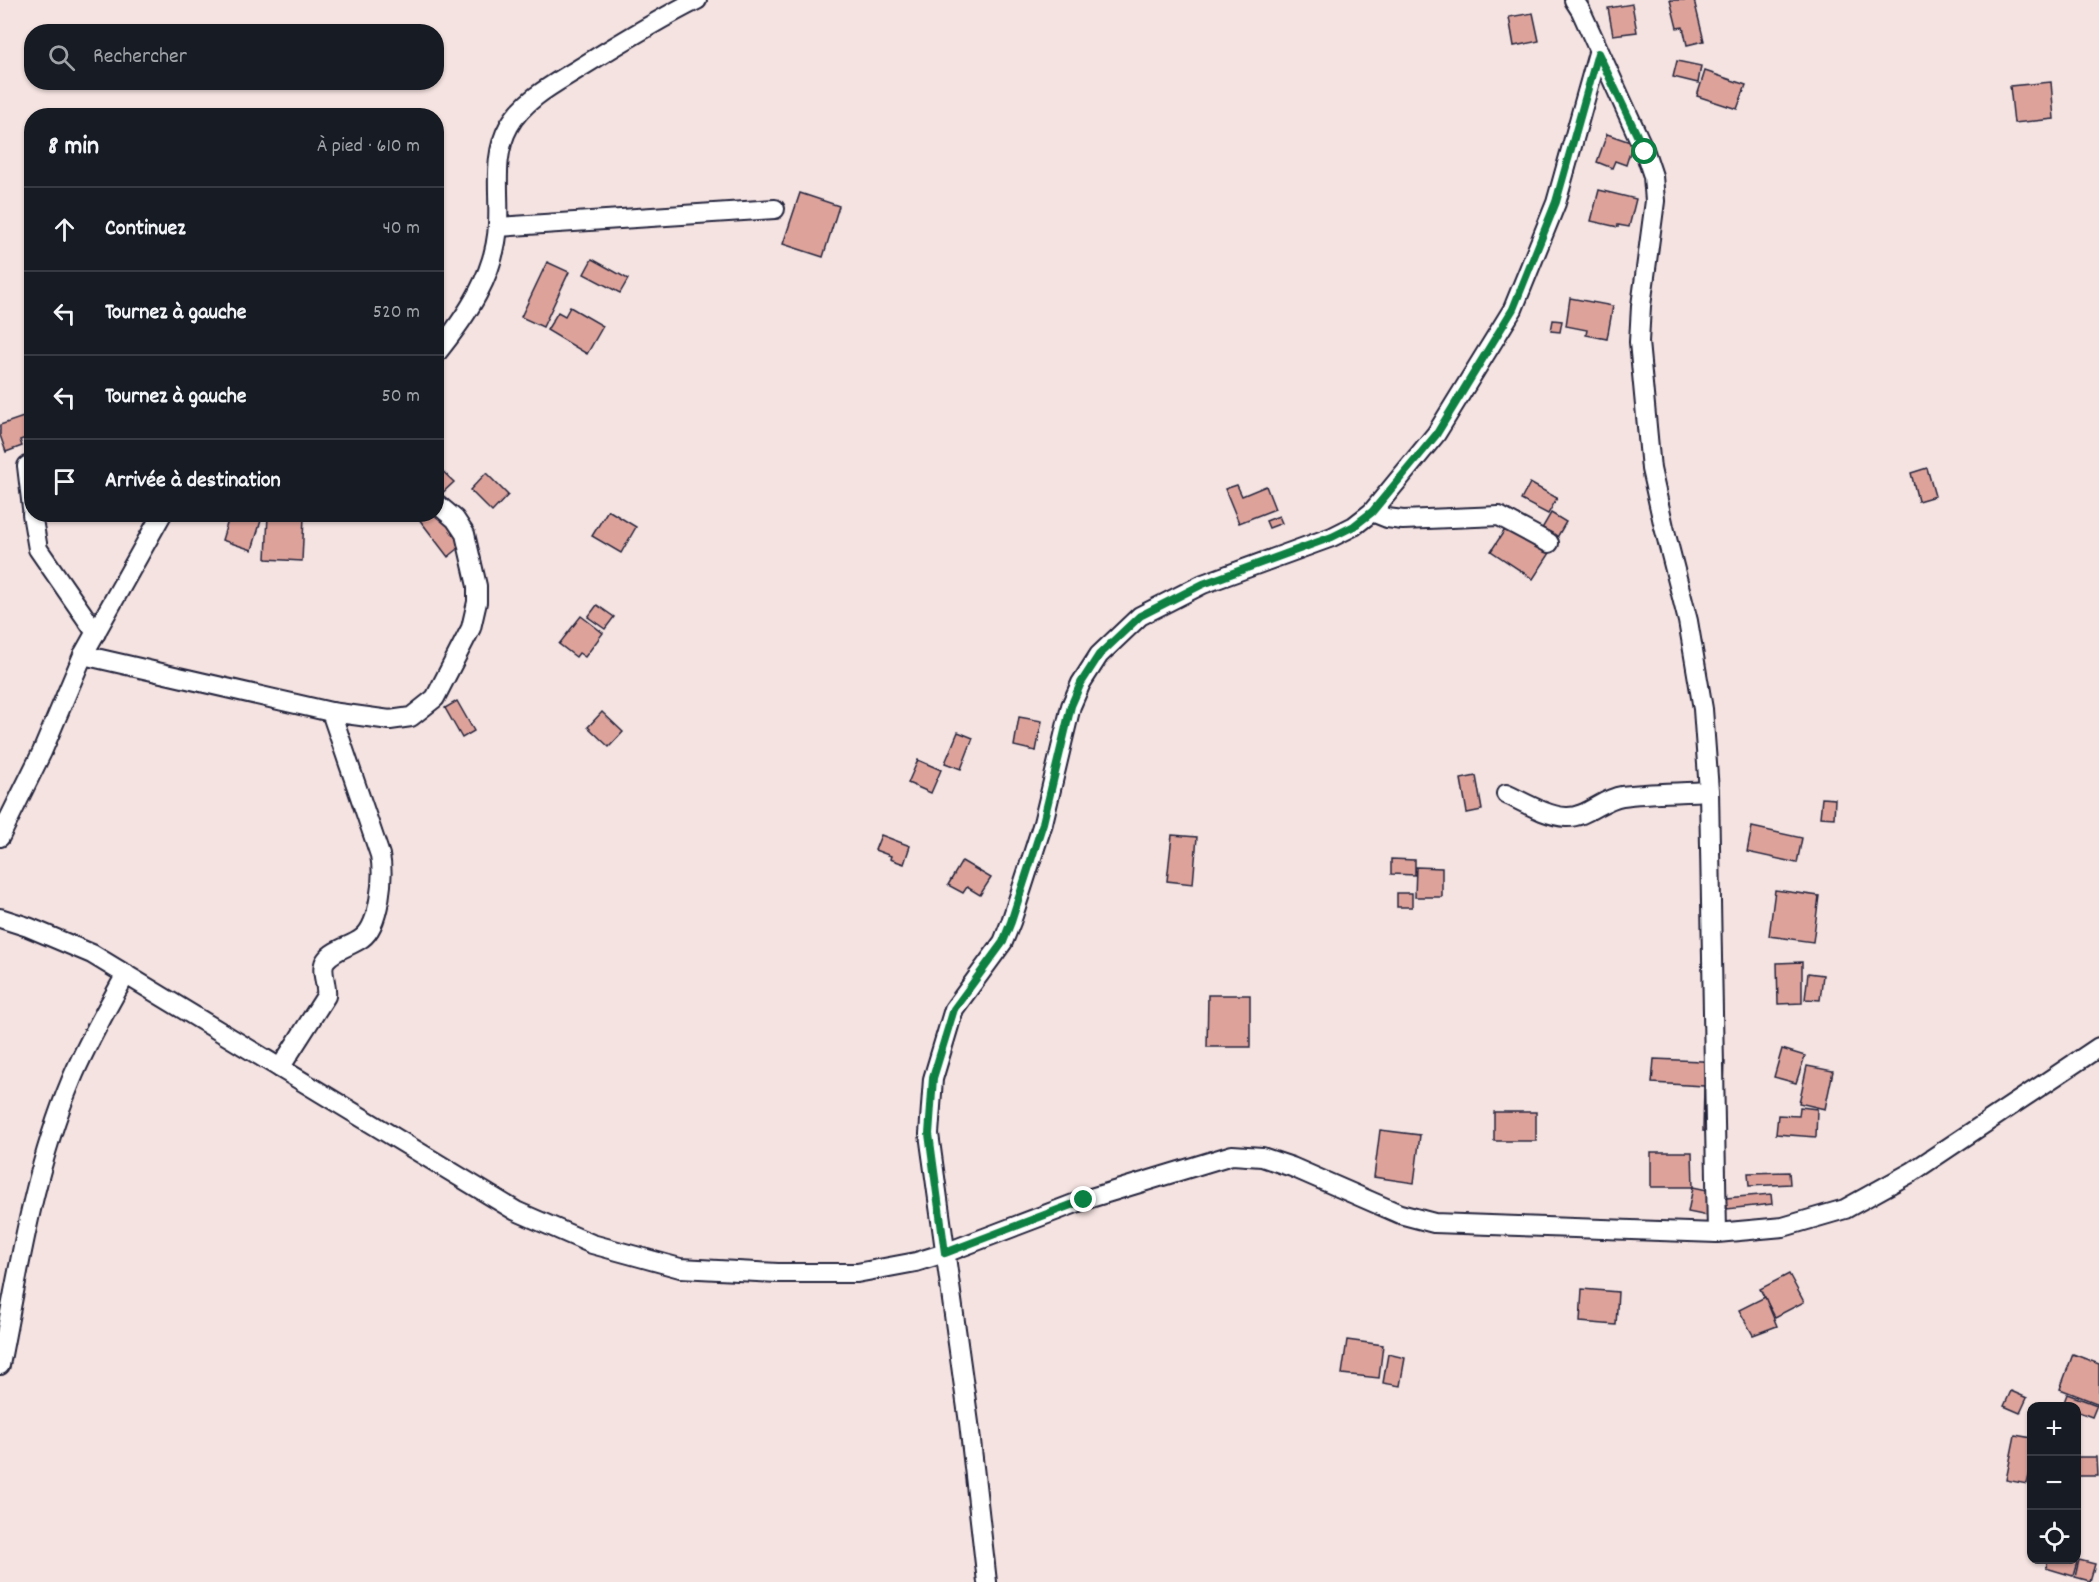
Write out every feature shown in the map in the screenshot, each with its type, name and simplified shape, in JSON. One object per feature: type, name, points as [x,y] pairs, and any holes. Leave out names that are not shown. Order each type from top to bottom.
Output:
[{"type":"street","points":[[444,344],[463,321],[488,274],[498,227],[498,154],[509,126],[529,100],[649,24],[697,0]]},
{"type":"street","points":[[1574,0],[1645,152],[1653,176],[1655,201],[1641,306],[1640,342],[1651,469],[1688,621],[1703,709],[1709,791],[1717,1233]]},
{"type":"street","points":[[987,1582],[969,1423],[929,1134],[933,1078],[954,1009],[1003,942],[1011,922],[1043,823],[1071,706],[1081,683],[1099,655],[1140,616],[1203,584],[1332,537],[1354,526],[1372,512],[1436,435],[1513,309],[1556,202],[1598,53]]},
{"type":"street","points":[[498,227],[775,210]]},
{"type":"street","points":[[83,655],[331,712],[390,720],[411,717],[435,698],[471,628],[477,602],[477,586],[465,534],[455,519],[444,510]]},
{"type":"street","points":[[1372,512],[1387,518],[1403,520],[1499,516],[1549,543]]},
{"type":"street","points":[[33,522],[38,549],[96,633]]},
{"type":"street","points":[[0,837],[42,752],[83,655],[158,522]]},
{"type":"street","points":[[280,1068],[326,996],[328,988],[323,967],[326,960],[363,938],[372,928],[382,877],[380,855],[331,712]]},
{"type":"street","points":[[1506,794],[1547,812],[1566,817],[1581,814],[1604,801],[1621,796],[1709,791]]},
{"type":"street","points":[[0,918],[28,927],[92,954],[516,1211],[592,1244],[680,1268],[778,1273],[857,1273],[916,1262],[1084,1200],[1232,1155],[1262,1157],[1292,1167],[1400,1214],[1434,1223],[1717,1233],[1783,1227],[1845,1209],[1912,1172],[2099,1047]]},
{"type":"street","points":[[0,1365],[32,1199],[57,1118],[72,1078],[126,974]]},
{"type":"building","points":[[1670,0],[1694,0],[1704,41],[1687,45],[1683,27],[1677,28]]},
{"type":"building","points":[[1632,4],[1637,32],[1613,35],[1608,8]]},
{"type":"building","points":[[1533,13],[1539,41],[1514,46],[1509,17]]},
{"type":"building","points":[[1677,61],[1701,66],[1698,83],[1673,77]]},
{"type":"building","points":[[1705,71],[1746,85],[1737,109],[1697,96]]},
{"type":"building","points":[[2051,82],[2054,119],[2014,123],[2010,86]]},
{"type":"building","points":[[1607,134],[1633,143],[1626,165],[1615,161],[1612,168],[1597,162]]},
{"type":"building","points":[[1599,190],[1636,199],[1629,227],[1591,221]]},
{"type":"building","points":[[800,193],[839,206],[823,257],[783,244]]},
{"type":"building","points":[[592,259],[628,279],[620,293],[584,274]]},
{"type":"building","points":[[547,262],[569,272],[543,327],[521,317]]},
{"type":"building","points":[[1570,298],[1613,306],[1607,339],[1586,335],[1587,330],[1566,326]]},
{"type":"building","points":[[570,307],[603,326],[587,354],[547,330],[558,312],[565,316]]},
{"type":"building","points":[[1553,320],[1562,321],[1560,332],[1551,331]]},
{"type":"building","points":[[24,417],[24,439],[20,440],[22,446],[6,452],[0,435],[0,425]]},
{"type":"building","points":[[1927,468],[1935,496],[1918,501],[1911,473]]},
{"type":"building","points":[[444,473],[454,482],[444,491]]},
{"type":"building","points":[[486,473],[508,495],[492,512],[470,490]]},
{"type":"building","points":[[1530,483],[1557,498],[1548,514],[1521,500]]},
{"type":"building","points":[[1237,485],[1242,496],[1266,486],[1275,509],[1239,523],[1225,489]]},
{"type":"building","points":[[608,510],[636,527],[621,553],[592,536]]},
{"type":"building","points":[[1551,513],[1566,522],[1555,541],[1540,532]]},
{"type":"building","points":[[1279,516],[1282,523],[1269,528],[1266,521]]},
{"type":"building","points":[[444,521],[463,545],[448,557],[421,522]]},
{"type":"building","points":[[228,522],[261,522],[252,550],[222,540]]},
{"type":"building","points":[[268,522],[304,522],[302,561],[266,559]]},
{"type":"building","points":[[1508,525],[1550,553],[1533,579],[1491,551]]},
{"type":"building","points":[[597,605],[614,617],[605,629],[588,617]]},
{"type":"building","points":[[581,616],[603,633],[585,657],[579,653],[576,657],[559,644]]},
{"type":"building","points":[[457,701],[474,731],[462,738],[445,708]]},
{"type":"building","points":[[602,712],[623,732],[609,747],[588,727]]},
{"type":"building","points":[[1019,717],[1042,721],[1036,751],[1014,746]]},
{"type":"building","points":[[958,732],[973,738],[961,769],[945,763]]},
{"type":"building","points":[[918,760],[941,770],[931,793],[908,783]]},
{"type":"building","points":[[1476,776],[1482,810],[1467,813],[1461,779]]},
{"type":"building","points":[[1822,798],[1835,799],[1834,818],[1820,817]]},
{"type":"building","points":[[1752,827],[1802,838],[1797,863],[1747,852]]},
{"type":"building","points":[[881,835],[910,846],[904,864],[875,850]]},
{"type":"building","points":[[1172,835],[1197,837],[1193,884],[1167,881]]},
{"type":"building","points":[[1391,859],[1415,860],[1415,875],[1391,874]]},
{"type":"building","points":[[962,861],[991,878],[980,895],[967,887],[963,893],[948,885]]},
{"type":"building","points":[[1416,867],[1442,868],[1442,897],[1415,897]]},
{"type":"building","points":[[1775,890],[1819,896],[1813,942],[1769,936]]},
{"type":"building","points":[[1397,893],[1412,893],[1412,907],[1397,907]]},
{"type":"building","points":[[1802,962],[1802,1003],[1778,1004],[1777,963]]},
{"type":"building","points":[[1808,973],[1823,975],[1820,1000],[1805,999]]},
{"type":"building","points":[[1208,995],[1250,995],[1250,1047],[1207,1047]]},
{"type":"building","points":[[1782,1049],[1805,1056],[1796,1083],[1774,1077]]},
{"type":"building","points":[[1654,1059],[1725,1062],[1722,1132],[1703,1131],[1704,1086],[1652,1083]]},
{"type":"building","points":[[1807,1066],[1833,1071],[1825,1109],[1799,1103]]},
{"type":"building","points":[[1800,1107],[1817,1109],[1816,1137],[1776,1134],[1778,1115],[1799,1116]]},
{"type":"building","points":[[1494,1112],[1536,1112],[1536,1141],[1494,1141]]},
{"type":"building","points":[[1380,1130],[1420,1135],[1414,1183],[1374,1177]]},
{"type":"building","points":[[1651,1152],[1692,1152],[1693,1187],[1651,1187]]},
{"type":"building","points":[[1789,1172],[1790,1184],[1749,1186],[1748,1173]]},
{"type":"building","points":[[1693,1187],[1722,1193],[1718,1218],[1688,1212]]},
{"type":"building","points":[[1771,1194],[1772,1204],[1727,1209],[1726,1198]]},
{"type":"building","points":[[1789,1274],[1804,1302],[1775,1317],[1760,1289]]},
{"type":"building","points":[[1582,1289],[1618,1292],[1616,1325],[1580,1322]]},
{"type":"building","points":[[1765,1297],[1777,1326],[1753,1335],[1739,1310]]},
{"type":"building","points":[[1347,1340],[1383,1345],[1379,1378],[1342,1374]]},
{"type":"building","points":[[1388,1354],[1405,1358],[1400,1386],[1383,1383]]},
{"type":"building","points":[[2073,1354],[2099,1364],[2099,1404],[2060,1389]]},
{"type":"building","points":[[2011,1391],[2027,1398],[2020,1413],[2004,1406]]},
{"type":"building","points":[[2067,1394],[2097,1405],[2092,1417],[2081,1413],[2081,1402],[2064,1402]]},
{"type":"building","points":[[2015,1435],[2027,1437],[2027,1484],[2006,1480]]},
{"type":"building","points":[[2081,1457],[2097,1457],[2098,1476],[2081,1476]]},
{"type":"building","points":[[2081,1560],[2095,1564],[2090,1581],[2075,1577]]},
{"type":"building","points":[[2047,1564],[2076,1564],[2073,1576],[2046,1568]]},
{"type":"route","points":[[1084,1200],[945,1253],[929,1134],[933,1078],[954,1009],[1003,942],[1011,922],[1043,823],[1071,706],[1081,683],[1099,655],[1140,616],[1203,584],[1332,537],[1354,526],[1372,512],[1436,435],[1513,309],[1556,202],[1598,53],[1645,152]]}]
